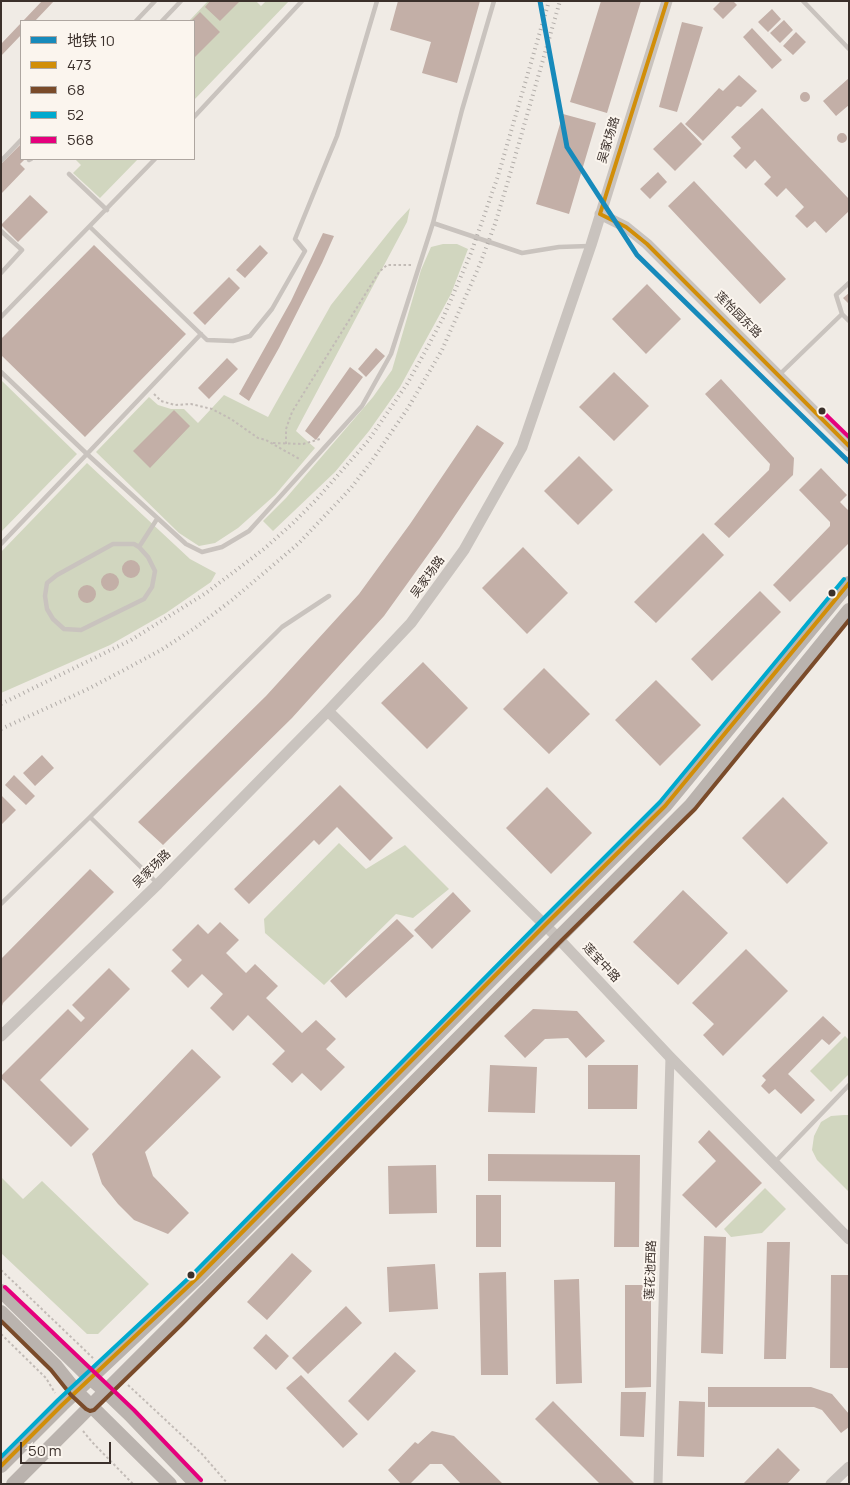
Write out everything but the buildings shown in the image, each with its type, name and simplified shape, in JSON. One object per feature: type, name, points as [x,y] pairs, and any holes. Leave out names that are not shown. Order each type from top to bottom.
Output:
[{"type":"main road","points":[[1,1466],[76,1391],[197,1278],[665,806],[849,583]]},
{"type":"main road","points":[[13,1484],[557,937],[691,805],[849,610]]},
{"type":"main road","points":[[1,1291],[105,1391],[196,1484]]},
{"type":"main road","points":[[1,1312],[56,1366],[76,1391],[170,1484]]},
{"type":"street","name":"吴家场路","points":[[1,1036],[158,884],[328,711],[411,623],[464,550],[522,447],[590,246],[667,1]]},
{"type":"street","name":"莲怡园东路","points":[[600,214],[626,227],[647,244],[849,446]]},
{"type":"street","name":"莲宝中路","points":[[328,711],[557,937],[670,1057],[849,1239]]},
{"type":"street","name":"莲花池西路","points":[[658,1484],[670,1057]]},
{"type":"street","points":[[831,1484],[849,1467]]},
{"type":"lane","points":[[137,20],[155,1]]},
{"type":"lane","points":[[163,20],[181,1]]},
{"type":"lane","points":[[195,116],[302,1]]},
{"type":"lane","points":[[90,227],[207,340],[232,341],[250,336],[272,309],[305,251],[295,239],[338,136],[377,1]]},
{"type":"lane","points":[[1,372],[186,544],[202,552],[222,547],[249,531],[362,406],[392,354],[433,223],[462,110],[494,1]]},
{"type":"lane","points":[[804,1],[849,49]]},
{"type":"lane","points":[[1,161],[20,141]]},
{"type":"lane","points":[[3,313],[107,210],[154,160]]},
{"type":"lane","points":[[69,174],[107,210]]},
{"type":"lane","points":[[433,223],[522,253],[559,247],[590,246]]},
{"type":"lane","points":[[1,231],[22,250],[1,273]]},
{"type":"lane","points":[[849,283],[836,295],[842,314],[849,321]]},
{"type":"lane","points":[[779,375],[842,314]]},
{"type":"lane","points":[[1,544],[201,334]]},
{"type":"lane","points":[[139,547],[157,519]]},
{"type":"lane","points":[[113,544],[134,544],[139,547],[148,557],[155,571],[152,587],[144,599],[82,630],[64,628],[53,619],[47,609],[45,596],[47,583],[57,575],[113,544]]},
{"type":"lane","points":[[1,904],[282,627],[329,596]]},
{"type":"lane","points":[[90,817],[158,884]]},
{"type":"lane","points":[[774,1162],[849,1085]]},
{"type":"path","points":[[286,444],[286,429],[292,412],[379,272],[387,265],[421,264]]},
{"type":"path","points":[[148,389],[161,401],[175,405],[191,404],[212,409],[231,419],[258,438],[270,442],[303,444],[338,432]]},
{"type":"path","points":[[270,442],[308,465]]},
{"type":"green space","points":[[208,1],[256,1],[261,6],[266,1],[289,1],[195,99],[195,20],[190,20]]},
{"type":"green space","points":[[76,160],[137,160],[100,198],[73,173],[81,165]]},
{"type":"green space","points":[[410,208],[407,222],[296,431],[315,448],[275,495],[238,528],[215,543],[199,546],[179,533],[96,452],[149,397],[158,405],[171,409],[184,409],[198,423],[224,395],[268,417],[331,305]]},
{"type":"green space","points":[[443,244],[457,244],[468,249],[451,294],[400,387],[369,431],[335,472],[273,531],[263,521],[286,498],[373,397],[392,370],[421,270],[431,247]]},
{"type":"green space","points":[[1,380],[77,454],[1,532]]},
{"type":"green space","points":[[87,463],[190,559],[216,573],[211,582],[166,613],[110,645],[1,693],[1,552]]},
{"type":"green space","points":[[339,843],[366,869],[405,845],[449,889],[413,918],[396,914],[324,985],[265,933],[264,919]]},
{"type":"green space","points":[[845,1036],[849,1040],[849,1074],[831,1092],[810,1071]]},
{"type":"green space","points":[[849,1115],[849,1192],[817,1160],[812,1150],[814,1136],[821,1122],[831,1116]]},
{"type":"green space","points":[[1,1177],[23,1199],[42,1181],[149,1284],[98,1334],[87,1334],[1,1253]]},
{"type":"green space","points":[[765,1188],[786,1209],[762,1233],[731,1237],[724,1229]]},
{"type":"railway","points":[[1,704],[131,640],[206,593],[264,549],[293,523],[368,441],[407,384],[426,350],[443,318],[471,253],[498,176],[549,1]]},
{"type":"railway","points":[[1,729],[86,690],[161,650],[195,628],[232,600],[299,543],[351,488],[371,462],[408,408],[442,350],[480,264],[495,224],[560,1]]},
{"type":"metro line","name":"10","points":[[540,1],[567,147],[637,255],[849,462]]},
{"type":"transit line","name":"473","points":[[667,1],[600,214],[626,227],[647,244],[849,446]]},
{"type":"transit line","name":"568","points":[[820,409],[849,437]]},
{"type":"transit line","name":"52","points":[[1,1457],[58,1400],[193,1274],[660,802],[844,579]]},
{"type":"transit line","name":"473","points":[[1,1466],[62,1405],[197,1278],[665,806],[849,583]]},
{"type":"transit line","name":"68","points":[[1,1321],[51,1370],[71,1395],[86,1409],[94,1410],[695,809],[849,620]]},
{"type":"transit line","name":"568","points":[[5,1287],[134,1410],[201,1480]]}]
